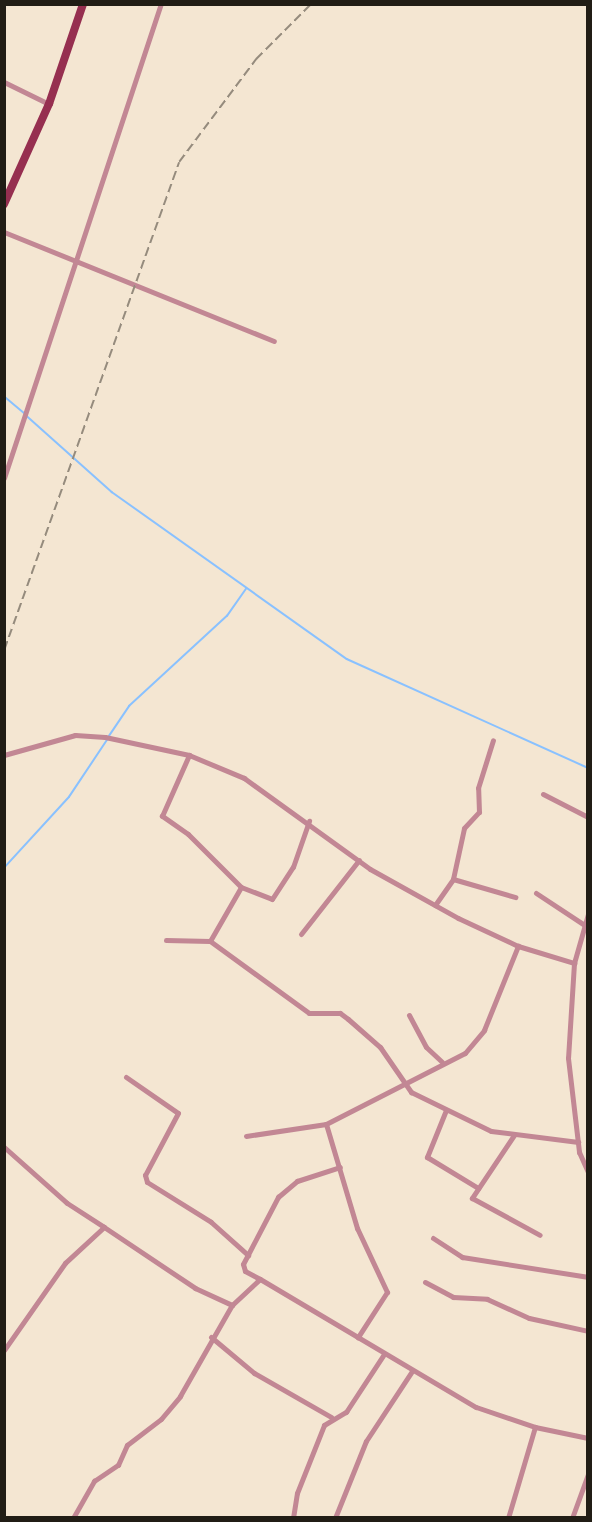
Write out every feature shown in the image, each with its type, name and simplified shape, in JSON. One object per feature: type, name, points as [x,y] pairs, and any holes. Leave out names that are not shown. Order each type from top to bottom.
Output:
[{"type":"main road","points":[[4,204],[49,104],[82,4]]},
{"type":"street","points":[[4,478],[161,4]]},
{"type":"street","points":[[4,82],[49,104]]},
{"type":"street","points":[[4,232],[76,264],[274,341]]},
{"type":"street","points":[[4,755],[54,737],[105,736],[189,755],[244,778],[309,821],[359,860],[435,905],[518,946],[574,963]]},
{"type":"street","points":[[435,905],[453,879],[464,828],[479,812],[478,788],[493,740]]},
{"type":"street","points":[[189,755],[162,816],[188,834],[241,887],[273,899],[293,867],[309,821]]},
{"type":"street","points":[[543,794],[588,817]]},
{"type":"street","points":[[301,934],[359,860]]},
{"type":"street","points":[[453,879],[515,897]]},
{"type":"street","points":[[210,941],[241,887]]},
{"type":"street","points":[[536,893],[583,924]]},
{"type":"street","points":[[588,914],[583,924],[574,963],[568,1059],[578,1142],[588,1172]]},
{"type":"street","points":[[166,940],[210,941],[309,1013],[340,1013],[380,1047],[411,1092],[446,1110],[491,1131],[578,1142]]},
{"type":"street","points":[[246,1136],[326,1124],[387,1097],[405,1083],[476,1045],[518,946]]},
{"type":"street","points":[[410,1015],[426,1047],[442,1062]]},
{"type":"street","points":[[126,1077],[178,1113],[145,1175],[147,1182],[211,1222],[248,1255]]},
{"type":"street","points":[[446,1110],[427,1157],[478,1188]]},
{"type":"street","points":[[326,1124],[362,1244],[387,1292],[358,1337]]},
{"type":"street","points":[[514,1135],[478,1188],[474,1202],[540,1235]]},
{"type":"street","points":[[4,1147],[67,1203],[195,1288],[232,1305]]},
{"type":"street","points":[[340,1167],[302,1179],[286,1189],[248,1255],[243,1269],[476,1407],[535,1428],[588,1438]]},
{"type":"street","points":[[4,1350],[65,1263],[104,1227]]},
{"type":"street","points":[[433,1238],[462,1257],[588,1277]]},
{"type":"street","points":[[73,1518],[94,1481],[118,1465],[127,1445],[161,1419],[180,1396],[211,1337],[232,1305],[260,1279]]},
{"type":"street","points":[[425,1282],[453,1297],[487,1299],[529,1318],[588,1331]]},
{"type":"street","points":[[211,1337],[254,1374],[331,1417]]},
{"type":"street","points":[[293,1518],[297,1493],[331,1417],[346,1412],[384,1354]]},
{"type":"street","points":[[335,1518],[366,1441],[412,1371]]},
{"type":"street","points":[[508,1518],[535,1428]]},
{"type":"street","points":[[572,1518],[588,1474]]},
{"type":"waterway","points":[[4,396],[24,413]]},
{"type":"waterway","points":[[27,416],[112,492],[347,659],[588,768]]},
{"type":"waterway","points":[[109,736],[129,706],[227,616],[246,589]]},
{"type":"waterway","points":[[4,868],[69,797],[107,740]]},
{"type":"railway","points":[[4,650],[179,162],[256,59],[311,4]]}]
